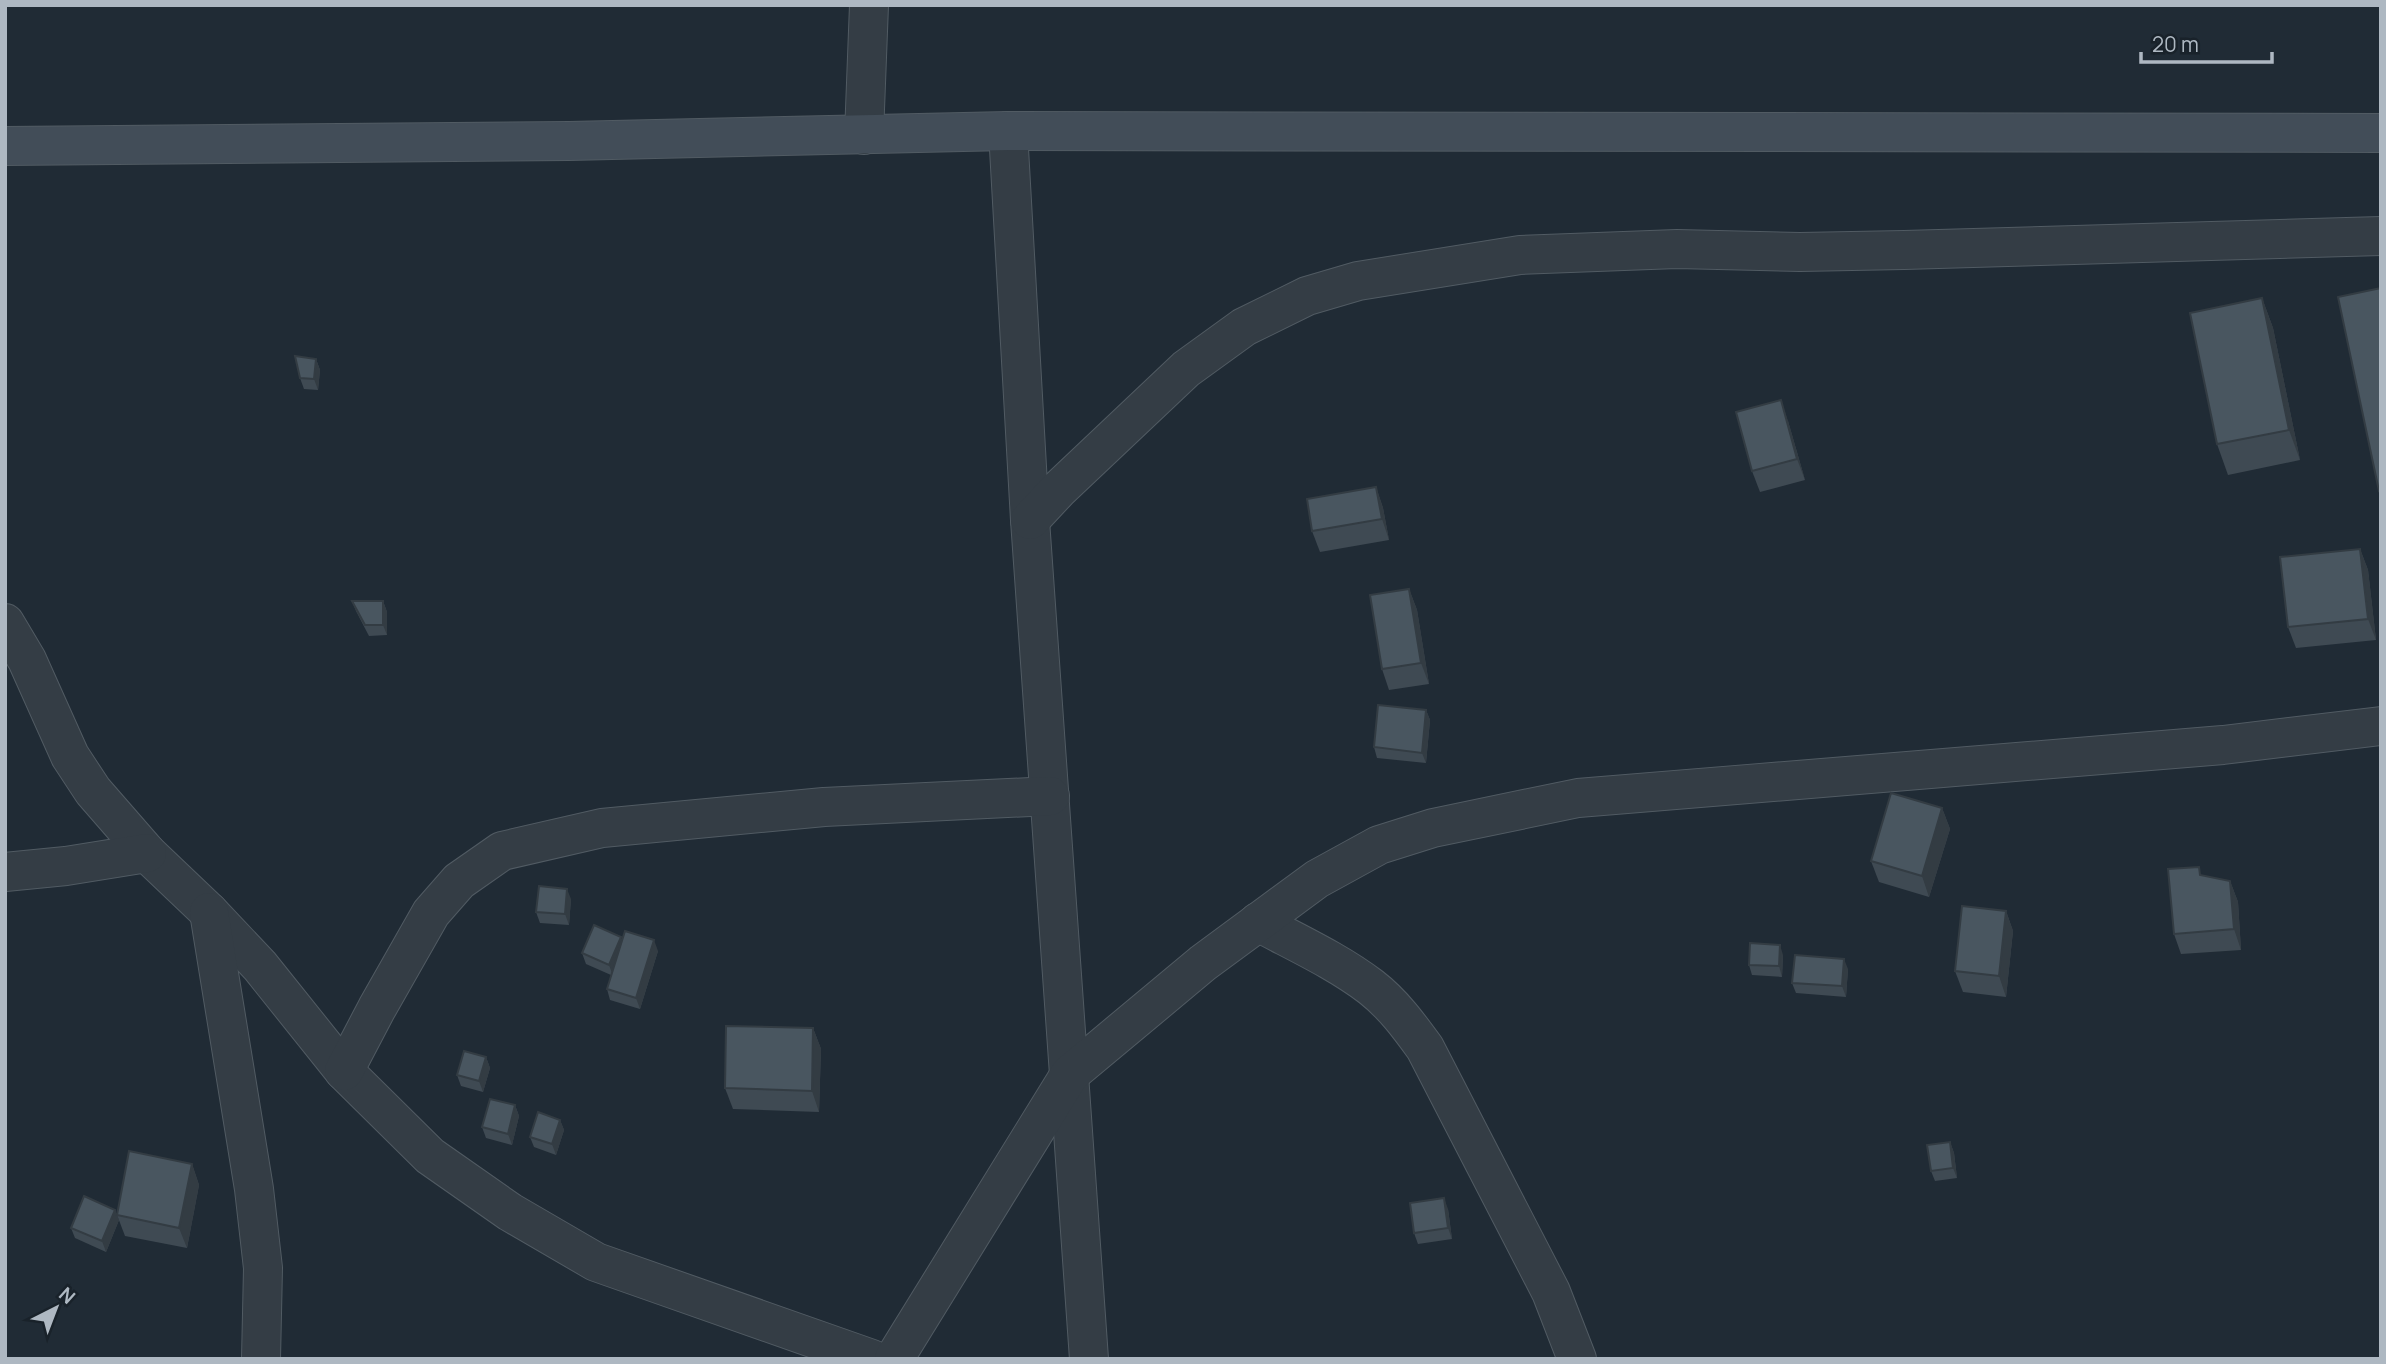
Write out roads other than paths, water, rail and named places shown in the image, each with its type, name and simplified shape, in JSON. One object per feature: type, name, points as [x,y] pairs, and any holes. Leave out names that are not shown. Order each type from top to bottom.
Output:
[{"type":"main road","points":[[5,146],[569,141],[1009,131],[2381,133]]},
{"type":"street","points":[[864,135],[869,5]]},
{"type":"street","points":[[1009,131],[1030,520],[1089,1359]]},
{"type":"street","points":[[1030,520],[1115,434],[1205,355],[1244,327],[1307,296],[1358,281],[1520,255],[1677,249],[1800,252],[1904,250],[2381,236]]},
{"type":"street","points":[[5,623],[27,660],[70,756],[93,791],[147,853],[209,912],[260,966],[344,1071],[430,1156],[510,1212],[596,1262],[872,1359]]},
{"type":"street","points":[[894,1359],[1070,1073],[1203,963],[1258,922],[1317,879],[1379,845],[1433,828],[1578,798],[2223,745],[2381,726]]},
{"type":"street","points":[[344,1071],[431,913],[459,881],[502,851],[616,826],[824,807],[1050,796]]},
{"type":"street","points":[[5,872],[66,866],[147,853]]},
{"type":"street","points":[[209,912],[254,1189],[263,1268],[261,1359]]},
{"type":"street","points":[[1258,922],[1371,987],[1400,1014],[1425,1048],[1551,1292],[1577,1359]]}]
